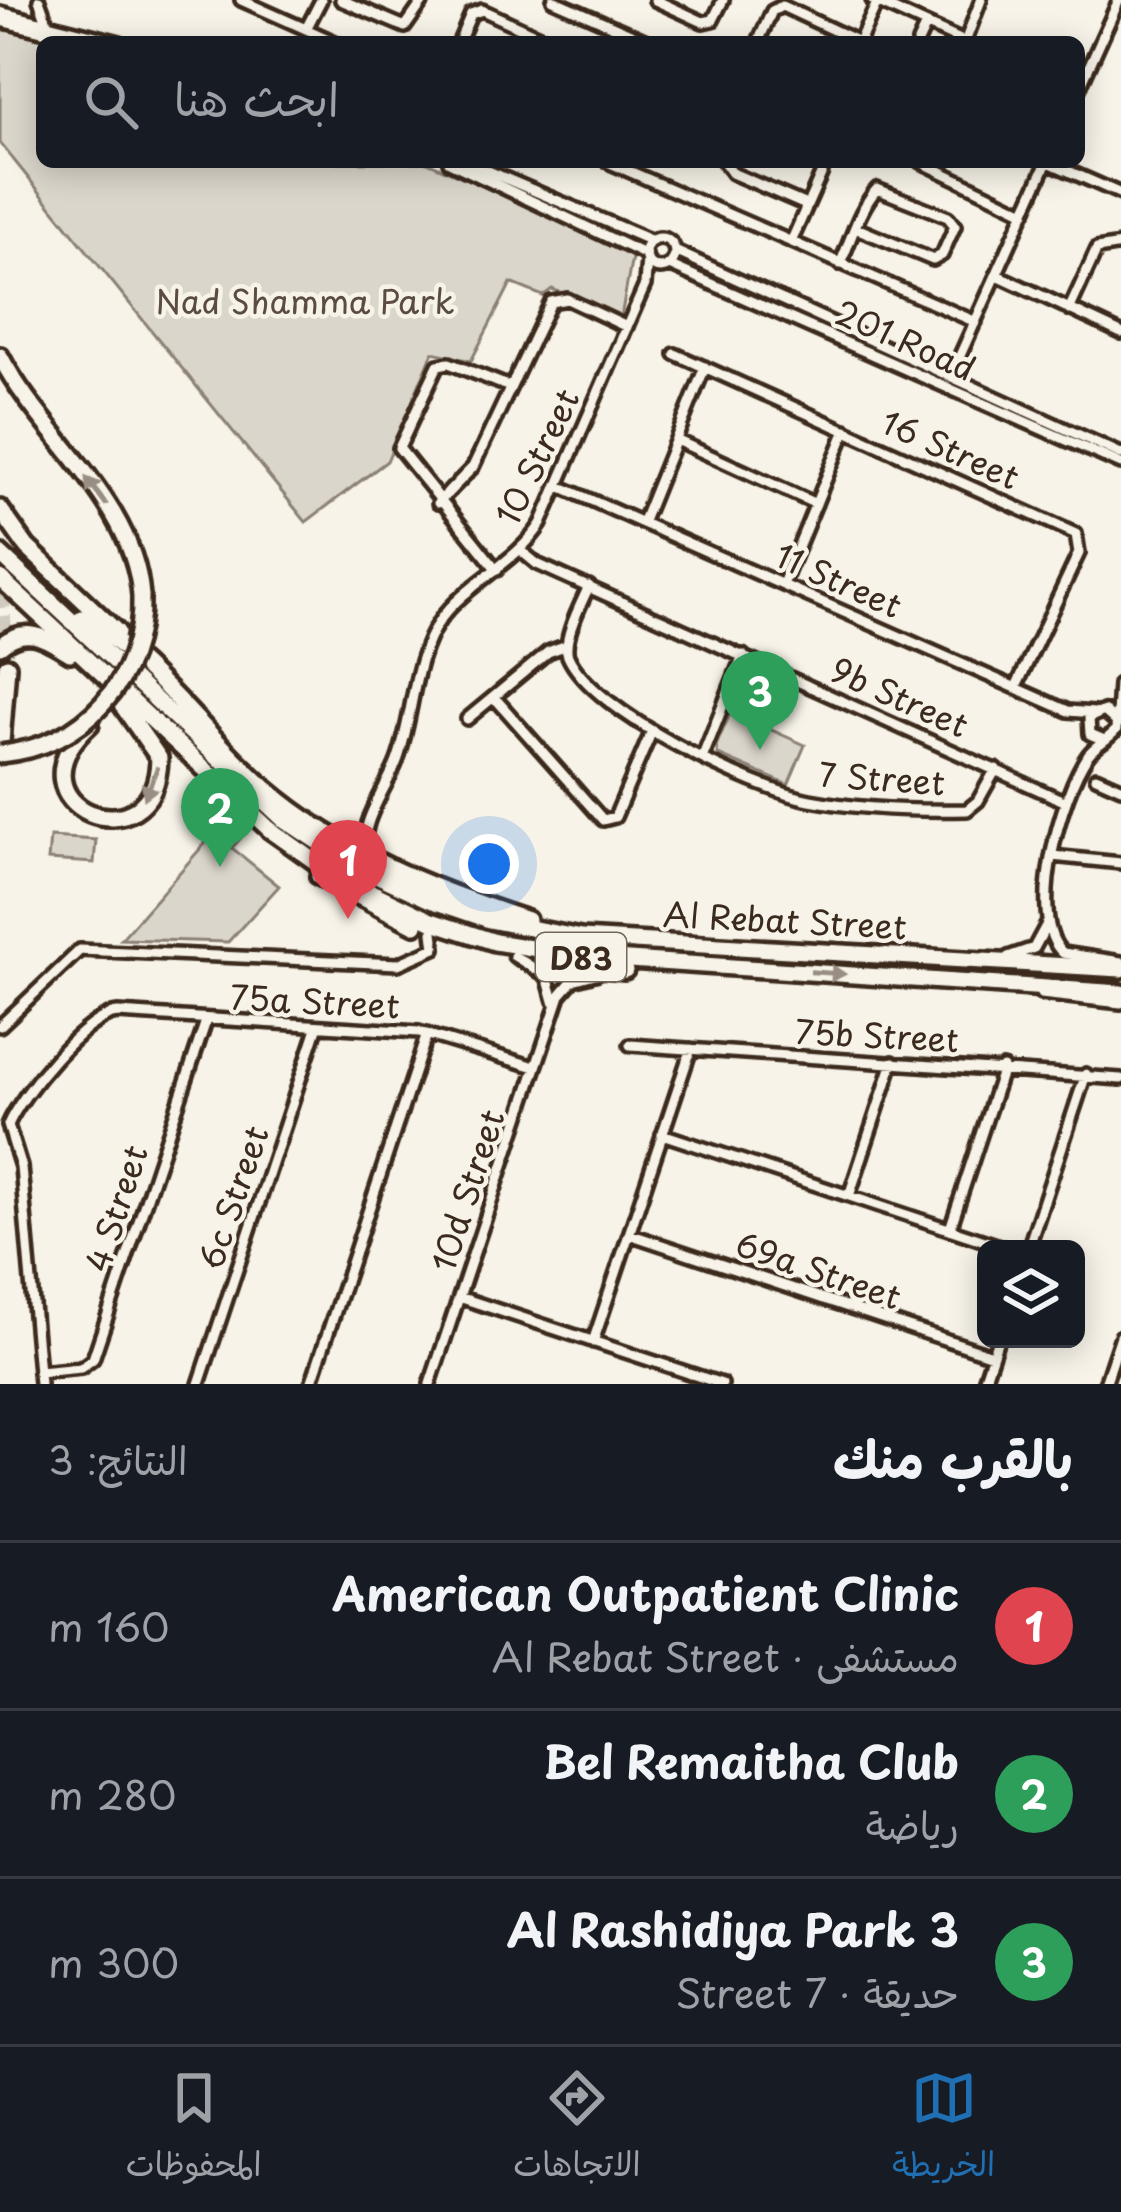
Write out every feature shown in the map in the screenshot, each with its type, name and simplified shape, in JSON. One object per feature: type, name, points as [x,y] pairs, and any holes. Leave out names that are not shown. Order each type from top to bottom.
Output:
[{"type":"highway","points":[[0,356],[122,528],[141,596],[131,661],[61,758],[58,783],[68,803],[82,813],[118,817],[134,811],[154,789],[159,758],[154,745],[115,695]]},
{"type":"highway","points":[[0,509],[27,547],[111,626],[161,684]]},
{"type":"highway","name":"Al Rebat Street","points":[[0,554],[264,803],[314,842],[430,900],[489,920],[581,938],[1121,965]]},
{"type":"highway","name":"Al Rebat Street","points":[[0,578],[269,829],[330,872],[395,906],[495,942],[546,952],[1121,992]]},
{"type":"highway","points":[[0,590],[291,857],[355,898],[433,932],[514,956],[632,970],[765,969]]},
{"type":"highway","points":[[62,608],[103,631],[266,788],[337,841],[439,890],[581,938]]},
{"type":"highway","points":[[0,646],[11,637],[34,634],[70,653]]},
{"type":"highway","points":[[7,666],[0,754],[52,742],[98,710]]},
{"type":"street","points":[[17,16],[36,0],[51,25]]},
{"type":"street","points":[[241,0],[261,4],[322,36]]},
{"type":"street","points":[[306,29],[321,0]]},
{"type":"street","points":[[341,0],[405,27],[424,0]]},
{"type":"street","points":[[553,0],[635,36]]},
{"type":"street","points":[[655,0],[704,22],[712,20],[723,0]]},
{"type":"street","points":[[964,36],[981,0]]},
{"type":"street","points":[[1085,78],[1116,21],[1119,0]]},
{"type":"street","points":[[862,36],[877,1],[951,36]]},
{"type":"street","points":[[761,36],[772,11],[782,6],[846,36]]},
{"type":"street","points":[[462,36],[471,14],[482,10],[539,36]]},
{"type":"street","points":[[0,12],[96,36]]},
{"type":"street","points":[[0,21],[62,36]]},
{"type":"street","points":[[921,36],[926,25]]},
{"type":"street","points":[[461,168],[646,257]]},
{"type":"street","points":[[481,168],[652,241]]},
{"type":"street","points":[[622,168],[975,324]]},
{"type":"street","points":[[728,168],[806,206]]},
{"type":"street","points":[[791,242],[821,168]]},
{"type":"street","points":[[935,168],[1026,209]]},
{"type":"street","points":[[961,381],[958,360],[1044,168]]},
{"type":"street","points":[[1061,168],[1121,194]]},
{"type":"street","points":[[840,264],[856,228],[873,192],[880,188],[948,217],[955,226],[942,255],[933,260],[856,228]]},
{"type":"street","name":"201 Road","points":[[652,241],[664,239],[675,251],[1121,454]]},
{"type":"street","name":"10 Street","points":[[367,826],[398,758],[428,640],[450,608],[523,547],[560,483],[645,285],[652,241]]},
{"type":"street","points":[[1069,310],[1097,249],[1121,245]]},
{"type":"street","points":[[666,266],[675,251]]},
{"type":"street","name":"201 Road","points":[[646,257],[1121,464]]},
{"type":"street","name":"10 Street","points":[[645,285],[666,266]]},
{"type":"street","points":[[996,278],[1121,333]]},
{"type":"street","points":[[437,501],[453,491],[473,467],[551,302],[563,298],[628,324]]},
{"type":"street","name":"16 Street","points":[[675,353],[1078,536],[1079,554],[1019,689]]},
{"type":"street","points":[[939,371],[958,360]]},
{"type":"street","points":[[494,572],[402,458],[400,442],[438,365],[449,363],[509,389]]},
{"type":"street","points":[[639,520],[708,368]]},
{"type":"street","points":[[780,583],[848,431]]},
{"type":"street","points":[[674,443],[815,506]]},
{"type":"street","name":"11 Street","points":[[560,483],[1067,711],[1088,731],[1107,739]]},
{"type":"street","name":"9b Street","points":[[523,547],[545,567],[1066,800]]},
{"type":"street","points":[[467,719],[548,652],[567,649],[591,587]]},
{"type":"street","name":"7 Street","points":[[567,649],[610,705],[651,733],[788,794],[821,802],[964,810],[975,806],[994,768]]},
{"type":"street","points":[[700,755],[746,656]]},
{"type":"street","points":[[1120,682],[1088,731],[1083,763],[1066,800],[1052,856],[1049,913],[1053,943],[1063,953],[1121,965]]},
{"type":"street","points":[[1083,763],[1118,724],[1120,682]]},
{"type":"street","points":[[494,697],[606,821],[615,817],[651,733]]},
{"type":"street","name":"11 Street","points":[[1067,711],[1097,712]]},
{"type":"street","points":[[1097,712],[1118,724]]},
{"type":"street","points":[[1107,739],[1121,738]]},
{"type":"street","points":[[1096,777],[1121,788]]},
{"type":"street","points":[[337,841],[367,826]]},
{"type":"street","points":[[367,826],[364,847],[371,860]]},
{"type":"street","points":[[1052,856],[1121,863]]},
{"type":"street","points":[[983,959],[1034,948],[1049,913]]},
{"type":"street","points":[[0,1026],[80,950],[398,964],[434,948],[433,932]]},
{"type":"street","points":[[514,956],[547,976],[554,1012]]},
{"type":"street","points":[[554,1012],[573,980],[632,970]]},
{"type":"street","points":[[1007,984],[1062,998],[1121,1003]]},
{"type":"street","name":"10d Street","points":[[430,1384],[554,1012]]},
{"type":"street","name":"75a Street","points":[[40,1378],[21,1167],[8,1124],[46,1068],[91,1023],[113,1013],[428,1034],[535,1067]]},
{"type":"street","name":"4 Street","points":[[40,1378],[81,1368],[93,1359],[206,1021]]},
{"type":"street","name":"6c Street","points":[[199,1384],[317,1028]]},
{"type":"street","points":[[311,1384],[428,1034]]},
{"type":"street","name":"75b Street","points":[[630,1045],[1121,1079]]},
{"type":"street","points":[[593,1342],[691,1049]]},
{"type":"street","points":[[849,1196],[893,1062]]},
{"type":"street","points":[[950,1229],[1004,1068]]},
{"type":"street","points":[[1031,1240],[1086,1074]]},
{"type":"street","points":[[662,1134],[982,1240]]},
{"type":"street","name":"69a Street","points":[[629,1234],[992,1355]]},
{"type":"street","points":[[459,1297],[722,1384]]},
{"type":"street","points":[[1121,1336],[1107,1379],[1121,1381]]},
{"type":"street","points":[[983,1384],[995,1348]]},
{"type":"green space","name":"Nad Shamma Park","points":[[0,26],[38,36],[36,168],[441,168],[633,252],[621,317],[552,289],[543,296],[511,283],[471,361],[433,352],[387,461],[306,522],[0,143]]},
{"type":"green space","points":[[731,712],[805,745],[788,785],[718,755],[716,746]]},
{"type":"green space","points":[[222,824],[240,839],[232,848],[279,886],[228,942],[121,939]]},
{"type":"green space","points":[[50,837],[96,840],[94,863],[48,860]]},
{"type":"tunnel","points":[[0,570],[7,666]]},
{"type":"place","name":"Al Rashidiya Park 3","points":[[760,750]]},
{"type":"place","name":"Bel Remaitha Club","points":[[220,867]]},
{"type":"place","name":"American Outpatient Clinic","points":[[348,919]]}]
